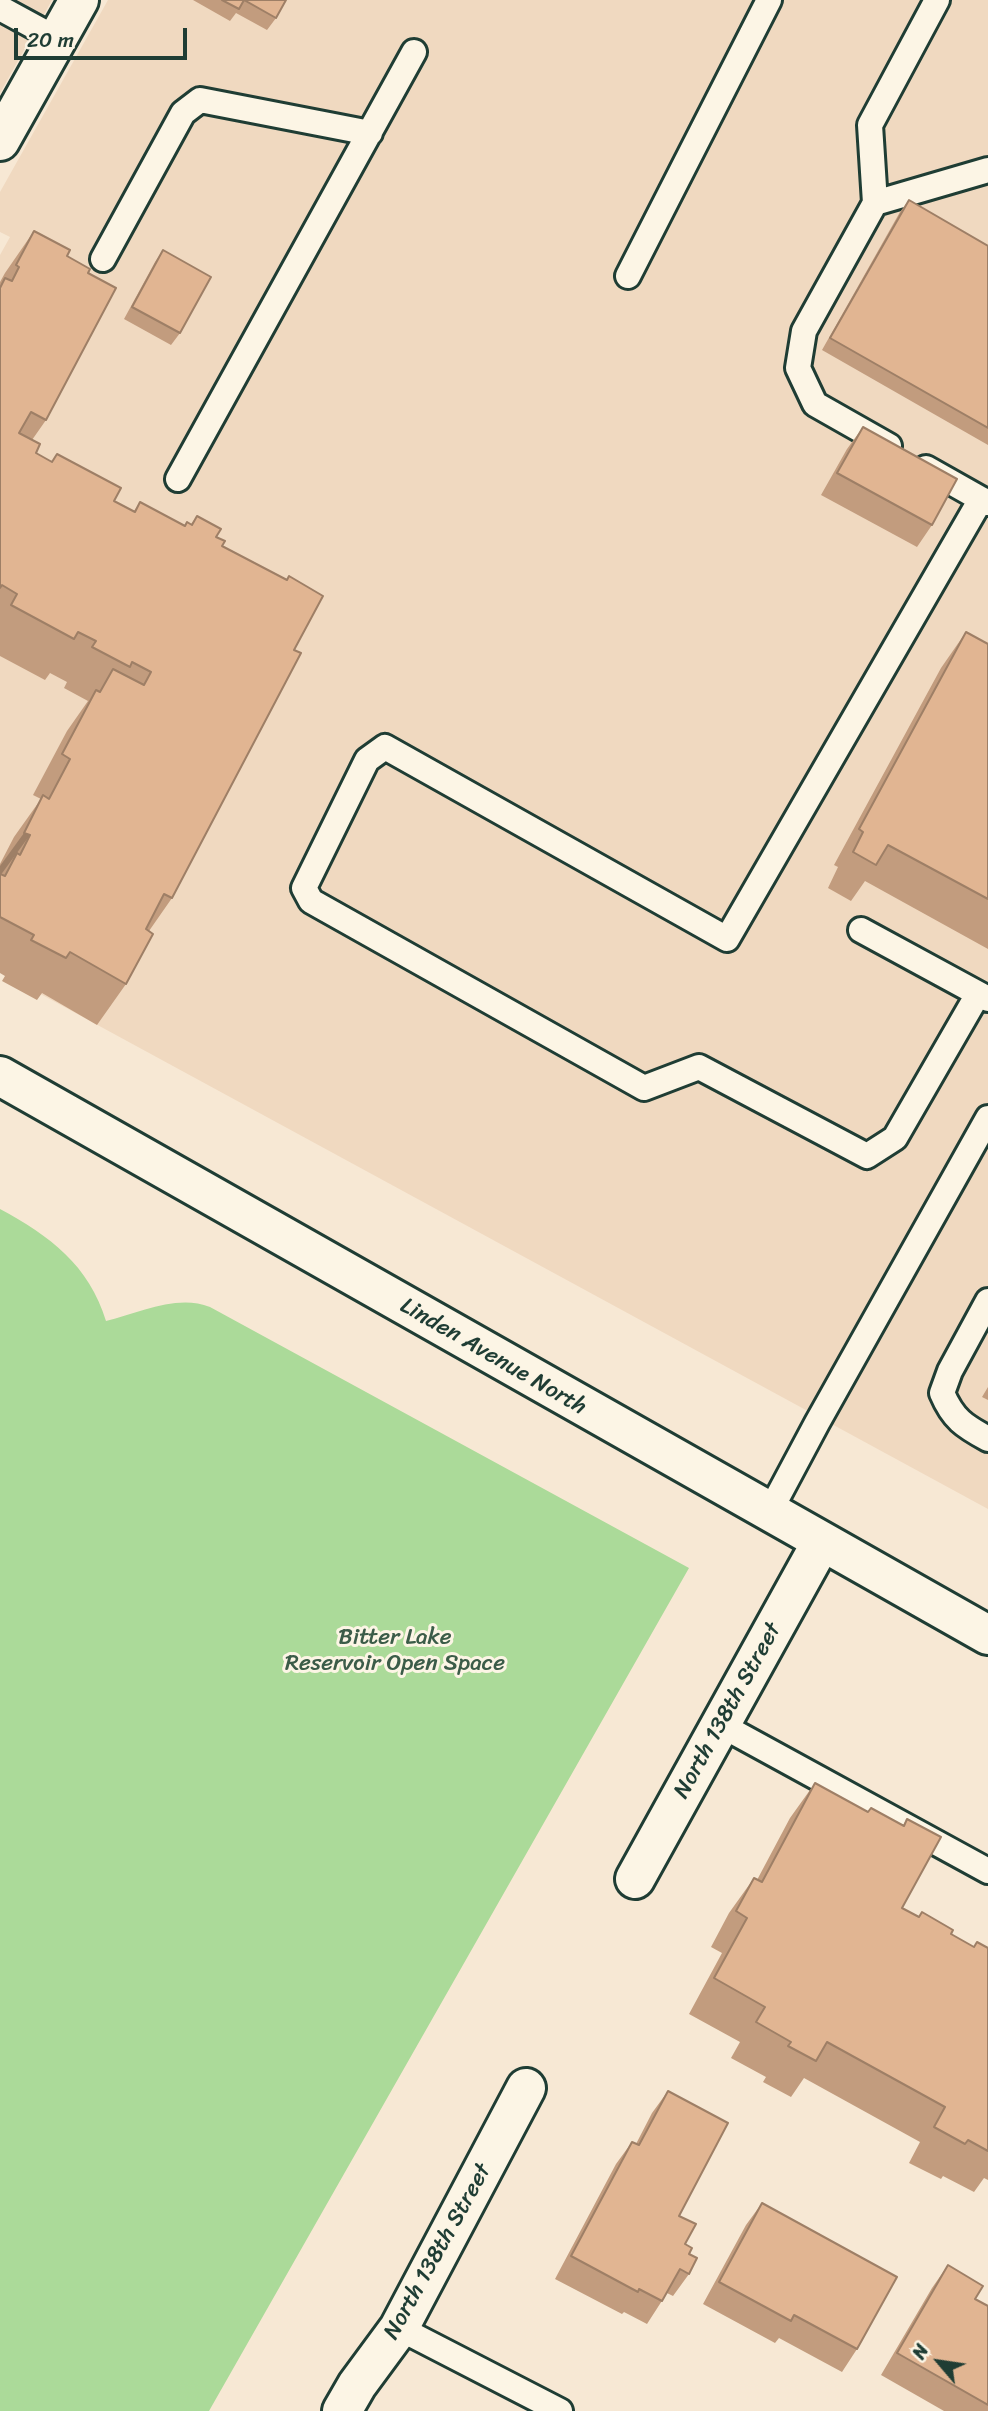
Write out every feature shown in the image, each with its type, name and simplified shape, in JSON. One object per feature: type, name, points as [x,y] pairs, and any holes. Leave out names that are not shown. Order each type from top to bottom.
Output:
[{"type":"street","points":[[0,141],[79,0]]},
{"type":"street","name":"Linden Avenue North","points":[[0,1076],[821,1543],[988,1635]]},
{"type":"street","name":"North 138th Street","points":[[635,1879],[821,1543]]},
{"type":"street","name":"North 138th Street","points":[[342,2411],[357,2385],[399,2328],[526,2088]]},
{"type":"lane","points":[[628,276],[769,0]]},
{"type":"lane","points":[[861,929],[983,997],[895,1138],[867,1156],[699,1067],[644,1088],[311,901],[304,888],[367,760],[384,747],[727,939],[984,501],[815,404],[798,368],[804,331],[875,203],[870,125],[937,0]]},
{"type":"lane","points":[[0,8],[57,39]]},
{"type":"lane","points":[[178,480],[414,52]]},
{"type":"lane","points":[[103,259],[183,113],[200,100],[370,133]]},
{"type":"lane","points":[[875,203],[988,170]]},
{"type":"lane","points":[[769,1513],[988,1118]]},
{"type":"lane","points":[[988,1301],[950,1371],[942,1393],[950,1412],[967,1427],[988,1439]]},
{"type":"lane","points":[[720,1725],[988,1871]]},
{"type":"lane","points":[[399,2328],[560,2411]]},
{"type":"shaded area","points":[[0,0],[52,0],[0,93]]},
{"type":"shaded area","points":[[108,0],[988,0],[988,1509],[0,972],[0,255],[10,237],[0,232],[0,192]]},
{"type":"green space","name":"Bitter Lake Reservoir Open Space","points":[[0,1209],[35,1230],[65,1254],[89,1284],[106,1321],[171,1304],[210,1307],[689,1568],[209,2411],[0,2411]]},
{"type":"building","points":[[222,0],[244,0],[239,9]]},
{"type":"building","points":[[244,0],[286,0],[276,18]]},
{"type":"building","points":[[909,200],[988,246],[988,428],[830,338]]},
{"type":"building","points":[[34,231],[70,250],[67,256],[90,269],[88,273],[116,288],[46,420],[31,412],[19,433],[40,444],[36,453],[52,462],[57,454],[121,488],[114,501],[135,512],[140,502],[185,526],[187,522],[192,525],[197,516],[221,529],[216,537],[225,541],[222,546],[287,580],[289,576],[323,596],[294,650],[301,653],[172,898],[164,894],[146,929],[153,934],[126,984],[70,952],[66,958],[31,940],[34,935],[0,917],[0,874],[5,876],[17,853],[20,855],[30,835],[24,833],[43,795],[49,799],[70,759],[62,754],[96,690],[100,692],[113,669],[144,685],[151,672],[132,662],[130,667],[92,647],[96,641],[78,632],[74,639],[11,605],[17,594],[2,585],[0,588],[0,288],[5,278],[12,281],[19,267],[16,265]]},
{"type":"building","points":[[163,250],[211,277],[180,333],[132,307]]},
{"type":"building","points":[[863,427],[957,479],[932,525],[837,473]]},
{"type":"building","points":[[966,632],[988,644],[988,899],[888,845],[876,865],[853,852],[863,832],[859,829]]},
{"type":"building","points":[[815,1783],[868,1812],[871,1808],[904,1826],[907,1819],[941,1837],[902,1908],[919,1917],[922,1912],[953,1930],[951,1934],[974,1947],[977,1942],[988,1948],[988,2151],[968,2140],[965,2144],[934,2127],[945,2107],[827,2042],[816,2061],[788,2046],[791,2042],[756,2022],[765,2007],[714,1978],[747,1918],[736,1911],[754,1878],[762,1882]]},
{"type":"building","points":[[668,2091],[728,2123],[679,2216],[696,2224],[685,2244],[692,2248],[689,2254],[697,2258],[689,2274],[680,2269],[662,2301],[639,2289],[638,2292],[571,2256],[632,2142],[639,2145]]},
{"type":"building","points":[[762,2203],[897,2277],[857,2349],[794,2315],[791,2321],[719,2282]]},
{"type":"building","points":[[948,2265],[983,2286],[975,2299],[988,2306],[988,2405],[897,2353]]}]
